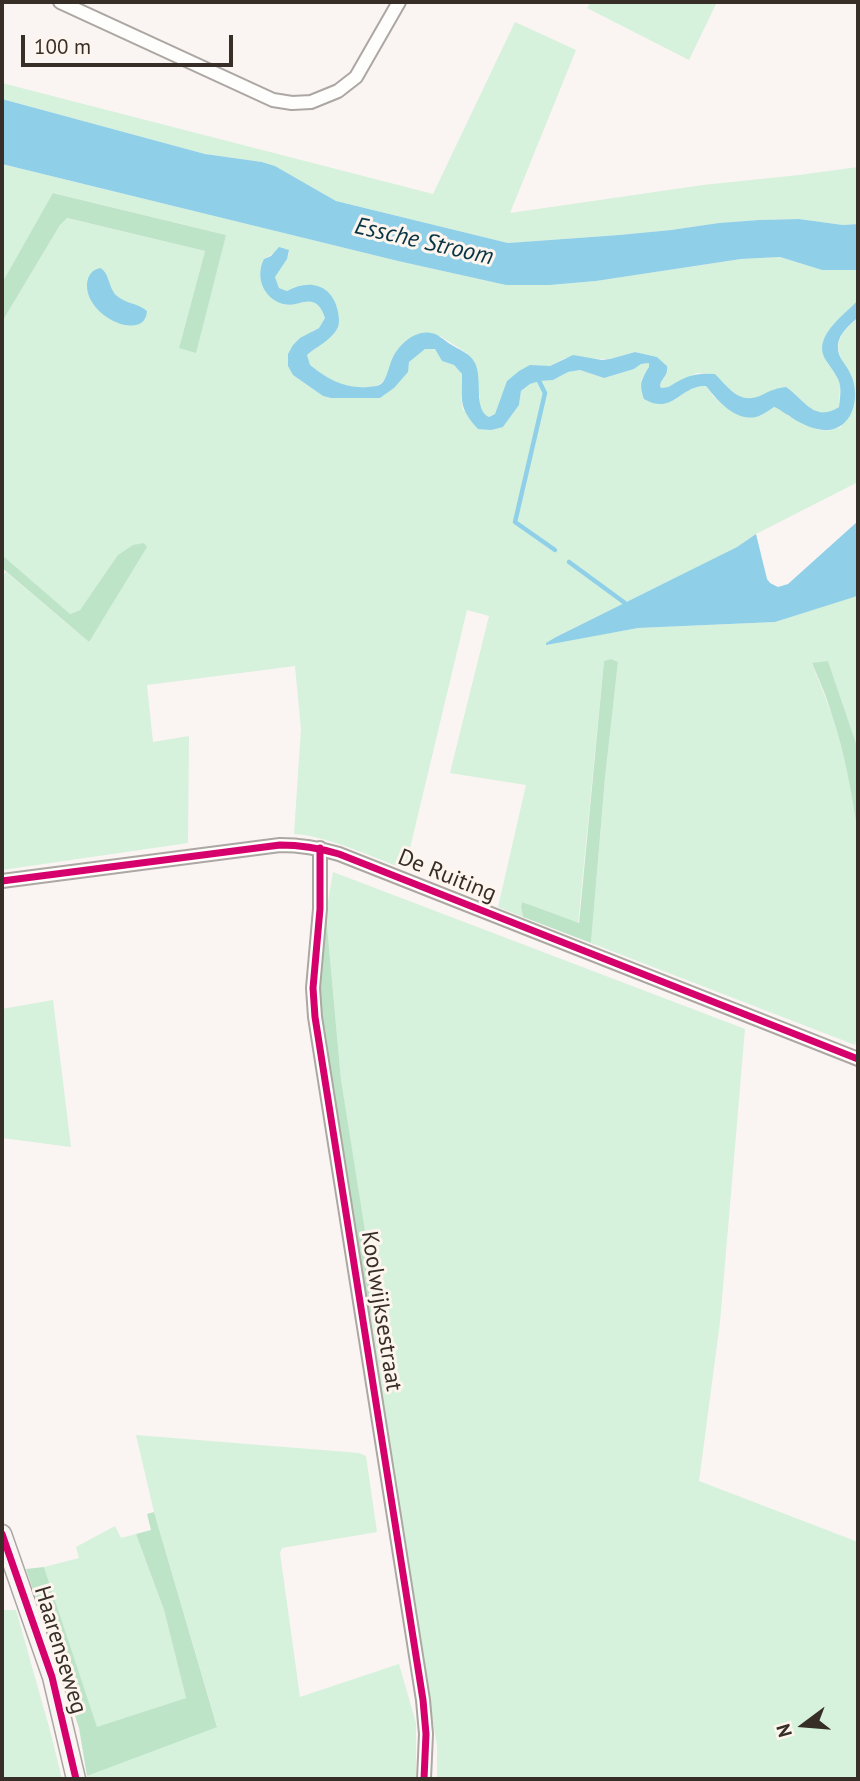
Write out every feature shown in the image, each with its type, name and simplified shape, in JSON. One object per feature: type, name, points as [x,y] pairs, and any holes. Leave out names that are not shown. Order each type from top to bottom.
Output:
[{"type":"street","points":[[60,2],[274,100],[292,103],[311,102],[338,91],[356,77],[398,2]]},
{"type":"street","name":"De Ruiting","points":[[2,881],[280,845],[320,848],[858,1059]]},
{"type":"street","name":"Koolwijksestraat","points":[[320,848],[320,909],[313,988],[315,1017],[422,1700],[426,1734],[424,1779]]},
{"type":"street","name":"Haarenseweg","points":[[2,1534],[52,1677],[76,1779]]},
{"type":"green space","points":[[591,2],[717,2],[689,60],[587,8]]},
{"type":"green space","points":[[515,22],[576,50],[510,213],[703,185],[858,167],[858,224],[843,225],[799,219],[759,220],[619,235],[508,243],[336,201],[275,166],[262,162],[205,154],[2,99],[2,83],[433,194]]},
{"type":"green space","points":[[2,164],[506,285],[596,281],[741,259],[780,257],[822,270],[858,270],[858,300],[826,335],[827,363],[838,377],[840,385],[839,407],[832,411],[814,410],[794,393],[742,398],[715,374],[697,373],[661,388],[668,370],[665,364],[657,357],[635,352],[610,359],[565,358],[550,366],[541,366],[508,381],[495,414],[489,417],[483,414],[479,407],[480,397],[467,353],[440,336],[393,357],[384,380],[374,386],[350,387],[316,370],[309,365],[307,355],[326,340],[339,320],[295,287],[287,291],[279,288],[275,277],[289,253],[277,251],[264,259],[273,298],[286,305],[314,302],[325,318],[319,328],[312,331],[293,375],[323,396],[380,398],[407,373],[409,362],[414,356],[425,349],[435,349],[442,361],[454,365],[462,374],[463,410],[503,427],[519,405],[521,391],[530,384],[553,380],[568,372],[580,370],[604,378],[649,363],[649,368],[641,380],[675,400],[689,390],[706,386],[713,396],[731,411],[760,416],[773,407],[817,429],[826,431],[841,427],[842,360],[838,346],[841,336],[858,317],[858,482],[546,644],[638,628],[775,622],[858,595],[858,749],[828,661],[812,664],[840,742],[849,777],[858,835],[858,1037],[855,1045],[591,943],[618,662],[611,659],[604,661],[578,924],[522,902],[523,917],[498,907],[526,785],[450,773],[489,616],[467,610],[405,869],[335,843],[294,834],[301,729],[295,666],[147,685],[153,742],[189,736],[188,843],[2,870],[2,576],[6,572],[89,642],[119,555],[80,610],[69,614],[2,555],[2,322],[66,218],[205,251],[179,348],[226,235],[54,193],[2,283]]},
{"type":"green space","points":[[53,193],[226,235],[196,353],[179,348],[205,251],[67,218],[60,225],[2,322],[2,283]]},
{"type":"green space","points":[[144,543],[147,547],[89,642],[2,568],[2,555],[70,614],[80,610],[118,555],[133,545]]},
{"type":"green space","points":[[611,659],[618,662],[591,943],[523,917],[521,907],[522,902],[579,923],[604,661]]},
{"type":"green space","points":[[828,661],[858,749],[858,835],[841,744],[812,663]]},
{"type":"green space","points":[[333,872],[745,1029],[720,1322],[699,1481],[858,1542],[858,1779],[437,1779],[437,1746],[368,1333],[326,914]]},
{"type":"green space","points":[[326,914],[341,1080],[374,1288],[368,1333],[309,985]]},
{"type":"green space","points":[[53,1000],[71,1147],[2,1138],[2,1009]]},
{"type":"green space","points":[[136,1435],[359,1453],[366,1456],[377,1532],[282,1548],[280,1553],[300,1697],[399,1664],[416,1723],[416,1779],[88,1779],[87,1776],[217,1726],[154,1512]]},
{"type":"green space","points":[[154,1512],[217,1727],[87,1776],[79,1728],[26,1569],[44,1567],[97,1727],[186,1698],[164,1610],[136,1534],[151,1530],[147,1514]]},
{"type":"green space","points":[[115,1526],[121,1538],[136,1534],[164,1610],[186,1698],[97,1728],[44,1567],[79,1558],[76,1547]]},
{"type":"green space","points":[[2,1610],[16,1610],[62,1779],[2,1779]]},
{"type":"water","name":"Essche Stroom","points":[[2,99],[205,154],[262,162],[275,166],[336,201],[508,243],[619,235],[759,220],[799,219],[843,225],[858,224],[858,270],[822,270],[780,257],[741,259],[596,281],[506,285],[2,164]]},
{"type":"water","points":[[279,247],[289,250],[287,259],[275,277],[279,288],[287,291],[304,285],[319,286],[331,295],[335,303],[339,319],[337,329],[307,355],[310,365],[344,385],[380,385],[400,347],[414,336],[425,333],[439,336],[473,359],[477,370],[481,408],[489,417],[495,414],[507,381],[530,365],[550,366],[573,355],[602,360],[635,352],[657,357],[667,366],[661,388],[691,376],[715,374],[731,391],[742,397],[756,397],[786,387],[810,408],[830,411],[839,407],[840,389],[838,379],[823,353],[823,341],[834,324],[858,300],[858,317],[847,327],[838,343],[838,352],[853,379],[853,407],[843,424],[826,430],[805,425],[774,407],[759,416],[743,417],[728,409],[706,386],[689,390],[670,402],[654,403],[644,399],[642,390],[649,363],[604,378],[580,370],[568,372],[553,380],[530,384],[521,391],[519,405],[503,427],[478,429],[464,409],[462,374],[454,365],[442,361],[435,349],[425,349],[409,362],[408,372],[394,388],[380,398],[323,396],[293,375],[288,366],[288,354],[293,345],[319,328],[325,318],[321,309],[312,302],[289,305],[276,301],[266,292],[261,280],[264,259]]},
{"type":"water","points":[[100,268],[106,273],[117,296],[147,311],[144,320],[136,325],[127,325],[116,322],[95,307],[87,284],[91,273]]},
{"type":"water","points":[[858,521],[858,595],[854,597],[775,622],[638,628],[546,645],[556,637],[737,547],[756,534],[767,579],[778,587],[788,584]]},
{"type":"waterway","points":[[539,381],[545,393],[515,522],[555,550]]},
{"type":"waterway","points":[[569,562],[625,603]]},
{"type":"cycle path","points":[[2,881],[280,845],[317,849],[339,854],[858,1059]]},
{"type":"cycle path","points":[[320,848],[320,909],[313,988],[315,1017],[423,1700],[426,1734],[424,1779]]},
{"type":"cycle path","points":[[2,1534],[52,1677],[76,1779]]}]
